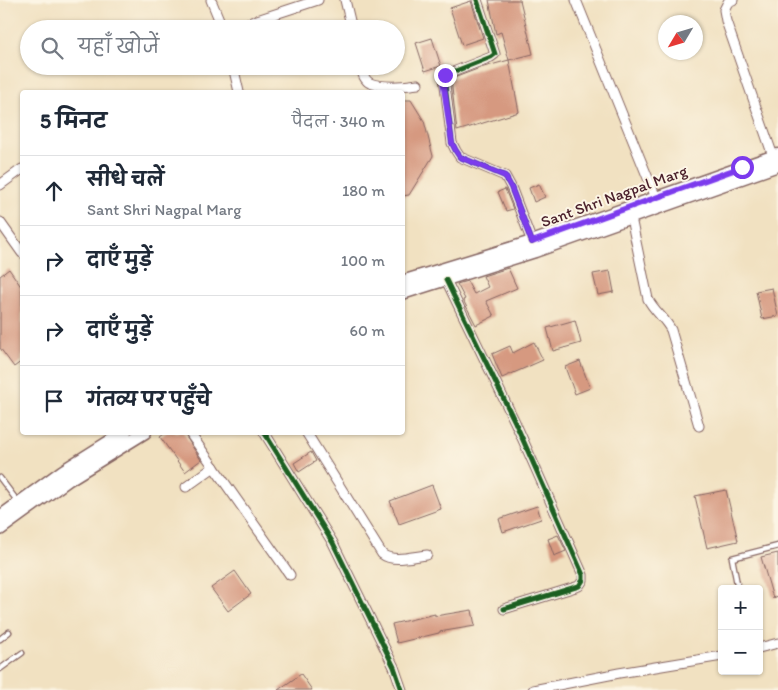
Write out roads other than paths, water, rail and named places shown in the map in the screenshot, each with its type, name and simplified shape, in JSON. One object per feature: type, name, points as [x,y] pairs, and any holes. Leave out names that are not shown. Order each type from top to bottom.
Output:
[{"type":"main road","name":"Sant Shri Nagpal Marg","points":[[405,281],[532,242],[656,198],[776,159]]},
{"type":"main road","name":"Sant Shri Nagpal Marg","points":[[405,292],[631,218],[776,159]]},
{"type":"main road","points":[[0,517],[63,471],[120,435]]},
{"type":"main road","points":[[0,529],[69,479],[140,435]]},
{"type":"street","points":[[211,0],[219,20]]},
{"type":"street","points":[[257,20],[318,0]]},
{"type":"street","points":[[345,0],[350,20]]},
{"type":"street","points":[[478,0],[495,54],[444,77],[452,143],[460,157],[505,176],[532,242]]},
{"type":"street","points":[[576,0],[656,198]]},
{"type":"street","points":[[733,0],[728,2],[724,14],[776,159]]},
{"type":"street","points":[[235,75],[239,90]]},
{"type":"street","points":[[364,75],[370,83],[399,86],[418,84]]},
{"type":"street","points":[[0,186],[20,171]]},
{"type":"street","points":[[631,218],[648,299],[665,319],[670,330],[699,426]]},
{"type":"street","points":[[0,222],[20,250]]},
{"type":"street","points":[[446,280],[514,422],[583,580],[579,586],[504,609]]},
{"type":"street","points":[[191,435],[290,575]]},
{"type":"street","points":[[266,435],[334,543],[394,666],[402,690]]},
{"type":"street","points":[[308,435],[382,554],[393,559],[427,555]]},
{"type":"street","points":[[186,487],[214,467]]},
{"type":"street","points":[[763,647],[778,643]]},
{"type":"street","points":[[533,690],[619,672],[718,657]]},
{"type":"lane","points":[[0,478],[19,503]]},
{"type":"lane","points":[[737,585],[732,558],[778,546]]},
{"type":"lane","points":[[0,639],[9,632]]},
{"type":"lane","points":[[0,669],[22,653]]}]
